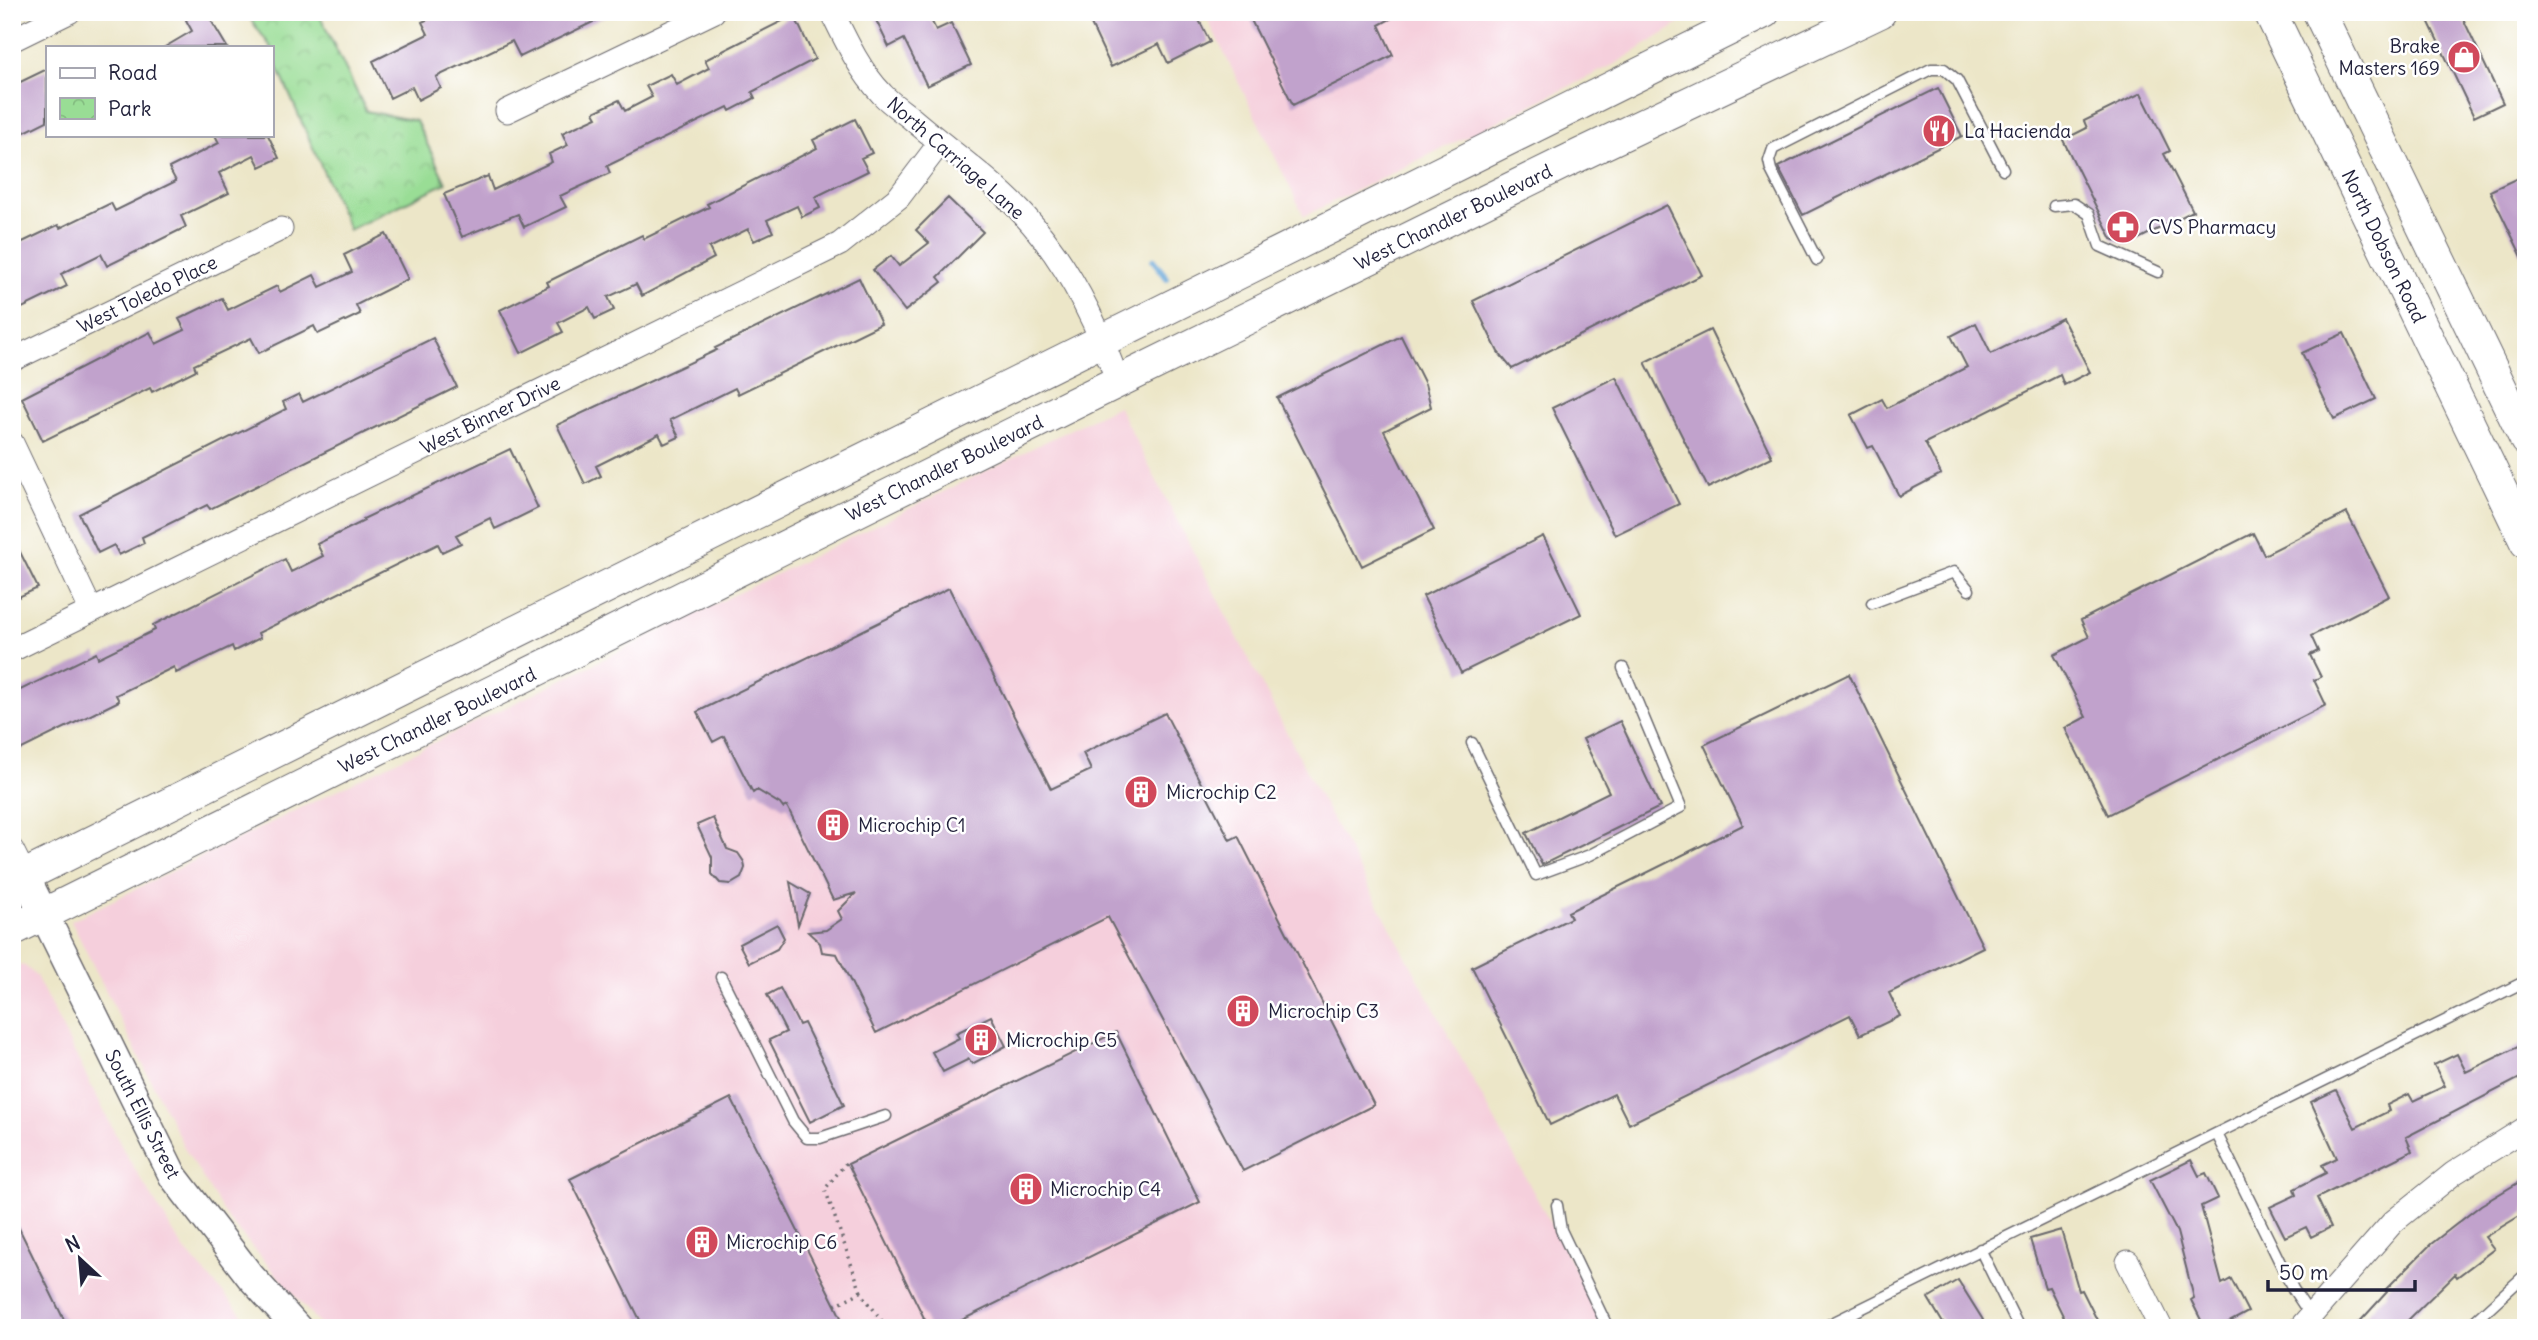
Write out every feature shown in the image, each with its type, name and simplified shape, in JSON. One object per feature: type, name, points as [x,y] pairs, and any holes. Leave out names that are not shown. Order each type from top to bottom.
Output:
[{"type":"main road","points":[[16,870],[1103,340],[1764,12]]},
{"type":"main road","name":"West Chandler Boulevard","points":[[12,930],[1118,382],[1880,12]]},
{"type":"main road","name":"North Dobson Road","points":[[2270,12],[2526,541]]},
{"type":"main road","points":[[2319,12],[2526,440]]},
{"type":"main road","points":[[1660,64],[1680,108]]},
{"type":"street","points":[[12,40],[69,12]]},
{"type":"street","points":[[507,111],[713,12]]},
{"type":"street","name":"North Carriage Lane","points":[[832,12],[850,50],[882,94],[1024,215],[1069,278],[1103,340],[1118,382]]},
{"type":"street","name":"West Binner Drive","points":[[12,650],[840,244],[899,197],[940,143]]},
{"type":"street","name":"West Toledo Place","points":[[12,360],[281,229]]},
{"type":"street","points":[[12,443],[91,610]]},
{"type":"street","name":"South Ellis Street","points":[[16,870],[43,915],[173,1176],[250,1276],[297,1328]]},
{"type":"street","points":[[2305,1322],[2392,1222],[2454,1173],[2526,1128]]},
{"type":"street","points":[[2128,1262],[2161,1328]]},
{"type":"lane","points":[[1817,260],[1771,170],[1771,153],[1777,146],[1919,75],[1939,68],[1949,72],[1957,80],[2003,169]]},
{"type":"lane","points":[[2054,206],[2074,204],[2089,214],[2100,246],[2158,272]]},
{"type":"lane","points":[[1872,603],[1954,572],[1969,590]]},
{"type":"lane","points":[[1472,743],[1536,875],[1590,855],[1681,807],[1623,668]]},
{"type":"lane","points":[[721,977],[793,1121],[807,1138],[820,1138],[886,1116]]},
{"type":"lane","points":[[1822,1328],[2526,981]]},
{"type":"lane","points":[[2217,1134],[2293,1289],[2305,1322]]},
{"type":"lane","points":[[1557,1205],[1561,1230],[1608,1328]]},
{"type":"lane","points":[[1980,1249],[2020,1328]]},
{"type":"lane","points":[[2467,1328],[2526,1274]]},
{"type":"path","points":[[846,1163],[825,1189],[861,1292],[887,1328]]},
{"type":"path","points":[[835,1305],[861,1292]]},
{"type":"path","points":[[903,1328],[925,1319]]},
{"type":"shaded area","points":[[1204,12],[1698,12],[1617,63],[1304,216]]},
{"type":"shaded area","points":[[1118,406],[1318,793],[1607,1328],[323,1328],[228,1219],[186,1151],[71,921]]},
{"type":"shaded area","points":[[12,966],[25,966],[36,976],[125,1153],[183,1248],[254,1328],[12,1328]]},
{"type":"green space","points":[[245,12],[318,12],[366,111],[416,121],[446,183],[349,230],[273,57],[273,46],[270,46]]},
{"type":"building","points":[[198,12],[206,12],[226,46],[167,46],[192,31],[186,20]]},
{"type":"building","points":[[444,12],[471,12],[474,18],[486,12],[614,12],[520,57],[512,41],[436,77],[441,88],[418,100],[412,87],[390,98],[373,61],[428,34],[422,22]]},
{"type":"building","points":[[872,12],[927,12],[936,30],[951,23],[971,65],[927,86],[904,39],[889,47]]},
{"type":"building","points":[[1085,12],[1195,12],[1210,42],[1168,63],[1159,44],[1111,67]]},
{"type":"building","points":[[1247,12],[1403,12],[1379,25],[1393,55],[1293,105]]},
{"type":"building","name":"Brake Masters 169","points":[[2424,12],[2460,12],[2503,103],[2474,117]]},
{"type":"building","points":[[794,15],[815,59],[752,92],[755,98],[730,111],[728,107],[607,166],[610,173],[560,196],[566,207],[524,227],[518,214],[462,237],[444,194],[488,176],[493,190],[552,162],[549,154],[568,145],[562,133],[597,117],[594,112],[619,100],[625,111],[652,97],[646,86],[671,74],[677,85],[709,68],[705,60]]},
{"type":"building","points":[[46,69],[46,122],[23,133],[12,111],[12,86]]},
{"type":"building","points":[[1938,88],[1962,136],[1803,215],[1778,167]]},
{"type":"building","name":"CVS Pharmacy","points":[[2141,93],[2170,151],[2164,154],[2193,211],[2127,245],[2112,239],[2063,140],[2087,128],[2084,121]]},
{"type":"building","points":[[855,119],[872,153],[861,158],[868,171],[815,197],[820,208],[802,217],[797,206],[767,220],[773,232],[754,241],[748,229],[709,248],[714,258],[642,296],[636,284],[608,297],[614,310],[595,319],[589,307],[558,323],[563,332],[521,353],[500,310],[549,286],[547,282],[642,235],[644,239],[709,207],[707,204],[817,148],[813,140]]},
{"type":"building","points":[[216,136],[268,136],[279,158],[260,167],[254,155],[219,173],[229,193],[181,216],[186,227],[107,266],[101,254],[61,274],[67,286],[12,313],[12,247],[58,225],[60,228],[111,203],[115,211],[176,181],[169,168],[219,143]]},
{"type":"building","points":[[2526,174],[2526,265],[2490,191]]},
{"type":"building","points":[[948,198],[983,232],[938,277],[942,282],[905,311],[873,270],[891,256],[899,266],[929,243],[916,230]]},
{"type":"building","points":[[1667,205],[1702,275],[1512,369],[1498,352],[1473,301]]},
{"type":"building","points":[[386,234],[408,279],[356,305],[360,314],[318,334],[314,326],[259,353],[251,338],[194,365],[196,370],[152,392],[150,388],[43,441],[22,398],[150,332],[156,344],[185,330],[179,319],[222,298],[228,310],[277,286],[280,292],[314,275],[320,287],[352,272],[344,255]]},
{"type":"building","points":[[859,278],[881,324],[738,394],[735,388],[670,420],[679,437],[664,444],[659,434],[596,466],[601,476],[585,484],[557,425],[717,350],[715,348]]},
{"type":"building","points":[[2062,318],[2090,372],[2064,385],[2060,375],[1925,443],[1941,474],[1899,496],[1873,446],[1868,448],[1851,415],[1882,399],[1887,408],[1967,367],[1951,336],[1976,323],[1991,354]]},
{"type":"building","points":[[1710,330],[1772,457],[1708,488],[1645,362]]},
{"type":"building","points":[[2344,333],[2376,399],[2334,419],[2302,353]]},
{"type":"building","points":[[1401,336],[1425,384],[1431,407],[1384,431],[1434,530],[1362,566],[1277,398]]},
{"type":"building","points":[[433,338],[457,387],[210,509],[207,505],[142,537],[144,543],[119,555],[114,545],[98,553],[79,514],[286,409],[283,402],[299,394],[303,402]]},
{"type":"building","points":[[1616,377],[1679,504],[1615,535],[1552,408]]},
{"type":"building","points":[[510,449],[538,508],[495,529],[490,518],[456,535],[461,543],[442,552],[438,544],[258,633],[260,638],[234,651],[232,646],[176,673],[174,667],[116,695],[119,701],[20,750],[12,734],[12,711],[18,708],[12,694],[96,653],[98,658],[155,630],[153,625],[285,559],[291,572],[323,556],[317,544],[364,521],[363,519]]},
{"type":"building","points":[[2347,513],[2389,596],[2311,636],[2318,651],[2310,655],[2321,677],[2314,680],[2326,705],[2108,815],[2065,728],[2086,717],[2054,655],[2089,637],[2081,620],[2253,533],[2264,555]]},
{"type":"building","points":[[12,536],[38,588],[12,600]]},
{"type":"building","points":[[1543,536],[1581,614],[1461,673],[1423,596]]},
{"type":"building","points":[[949,588],[1051,789],[1091,770],[1083,753],[1165,713],[1230,840],[1238,836],[1374,1105],[1243,1171],[1108,917],[876,1033],[837,954],[822,952],[820,943],[808,932],[826,930],[842,919],[838,911],[856,893],[833,900],[787,806],[783,808],[757,790],[753,793],[724,736],[713,742],[697,712]]},
{"type":"building","points":[[1849,674],[1983,947],[1889,993],[1900,1016],[1860,1035],[1850,1015],[1629,1124],[1614,1094],[1550,1125],[1472,967],[1571,918],[1568,912],[1743,825],[1704,745]]},
{"type":"building","points":[[1620,721],[1660,807],[1542,865],[1526,833],[1609,792],[1583,739]]},
{"type":"building","points":[[713,818],[727,849],[738,853],[744,862],[741,878],[731,884],[720,883],[712,874],[712,857],[697,825]]},
{"type":"building","points":[[790,882],[810,894],[798,925]]},
{"type":"building","points":[[777,924],[784,938],[777,949],[749,963],[739,944]]},
{"type":"building","points":[[780,988],[799,1025],[804,1023],[844,1105],[810,1122],[769,1040],[786,1032],[767,995]]},
{"type":"building","name":"Microchip C5","points":[[991,1016],[1006,1046],[972,1064],[969,1059],[943,1072],[932,1052],[959,1038],[956,1033]]},
{"type":"building","name":"Microchip C4","points":[[1116,1032],[1200,1202],[946,1328],[929,1328],[848,1164]]},
{"type":"building","points":[[2526,1043],[2526,1075],[2406,1137],[2412,1151],[2317,1198],[2331,1227],[2311,1237],[2306,1227],[2285,1237],[2270,1207],[2296,1195],[2294,1189],[2326,1173],[2322,1165],[2337,1158],[2311,1102],[2336,1090],[2355,1128],[2389,1111],[2387,1105],[2409,1094],[2413,1101],[2445,1086],[2434,1065],[2457,1054],[2466,1072]]},
{"type":"building","name":"Microchip C6","points":[[731,1098],[846,1328],[644,1328],[570,1179]]},
{"type":"building","points":[[2191,1160],[2199,1176],[2206,1173],[2218,1198],[2201,1206],[2222,1284],[2231,1279],[2248,1312],[2218,1328],[2205,1328],[2191,1300],[2194,1298],[2177,1232],[2150,1180]]},
{"type":"building","points":[[2526,1178],[2526,1212],[2485,1237],[2494,1249],[2457,1277],[2455,1274],[2400,1328],[2354,1328],[2387,1292],[2385,1290],[2431,1244],[2481,1205]]},
{"type":"building","points":[[12,1214],[68,1328],[12,1328]]},
{"type":"building","points":[[2061,1230],[2079,1291],[2082,1290],[2101,1328],[2069,1328],[2049,1287],[2045,1288],[2030,1239]]},
{"type":"building","points":[[1958,1280],[1983,1320],[1970,1328],[1946,1328],[1928,1298]]},
{"type":"waterway","points":[[1153,260],[1167,278]]},
{"type":"place","name":"Brake Masters 169","points":[[2464,57]]},
{"type":"place","name":"La Hacienda","points":[[1939,131]]},
{"type":"place","name":"CVS Pharmacy","points":[[2123,227]]},
{"type":"place","name":"Microchip C2","points":[[1141,792]]},
{"type":"place","name":"Microchip C1","points":[[833,825]]},
{"type":"place","name":"Microchip C3","points":[[1243,1011]]},
{"type":"place","name":"Microchip C5","points":[[981,1040]]},
{"type":"place","name":"Microchip C4","points":[[1026,1189]]},
{"type":"place","name":"Microchip C6","points":[[702,1242]]}]
